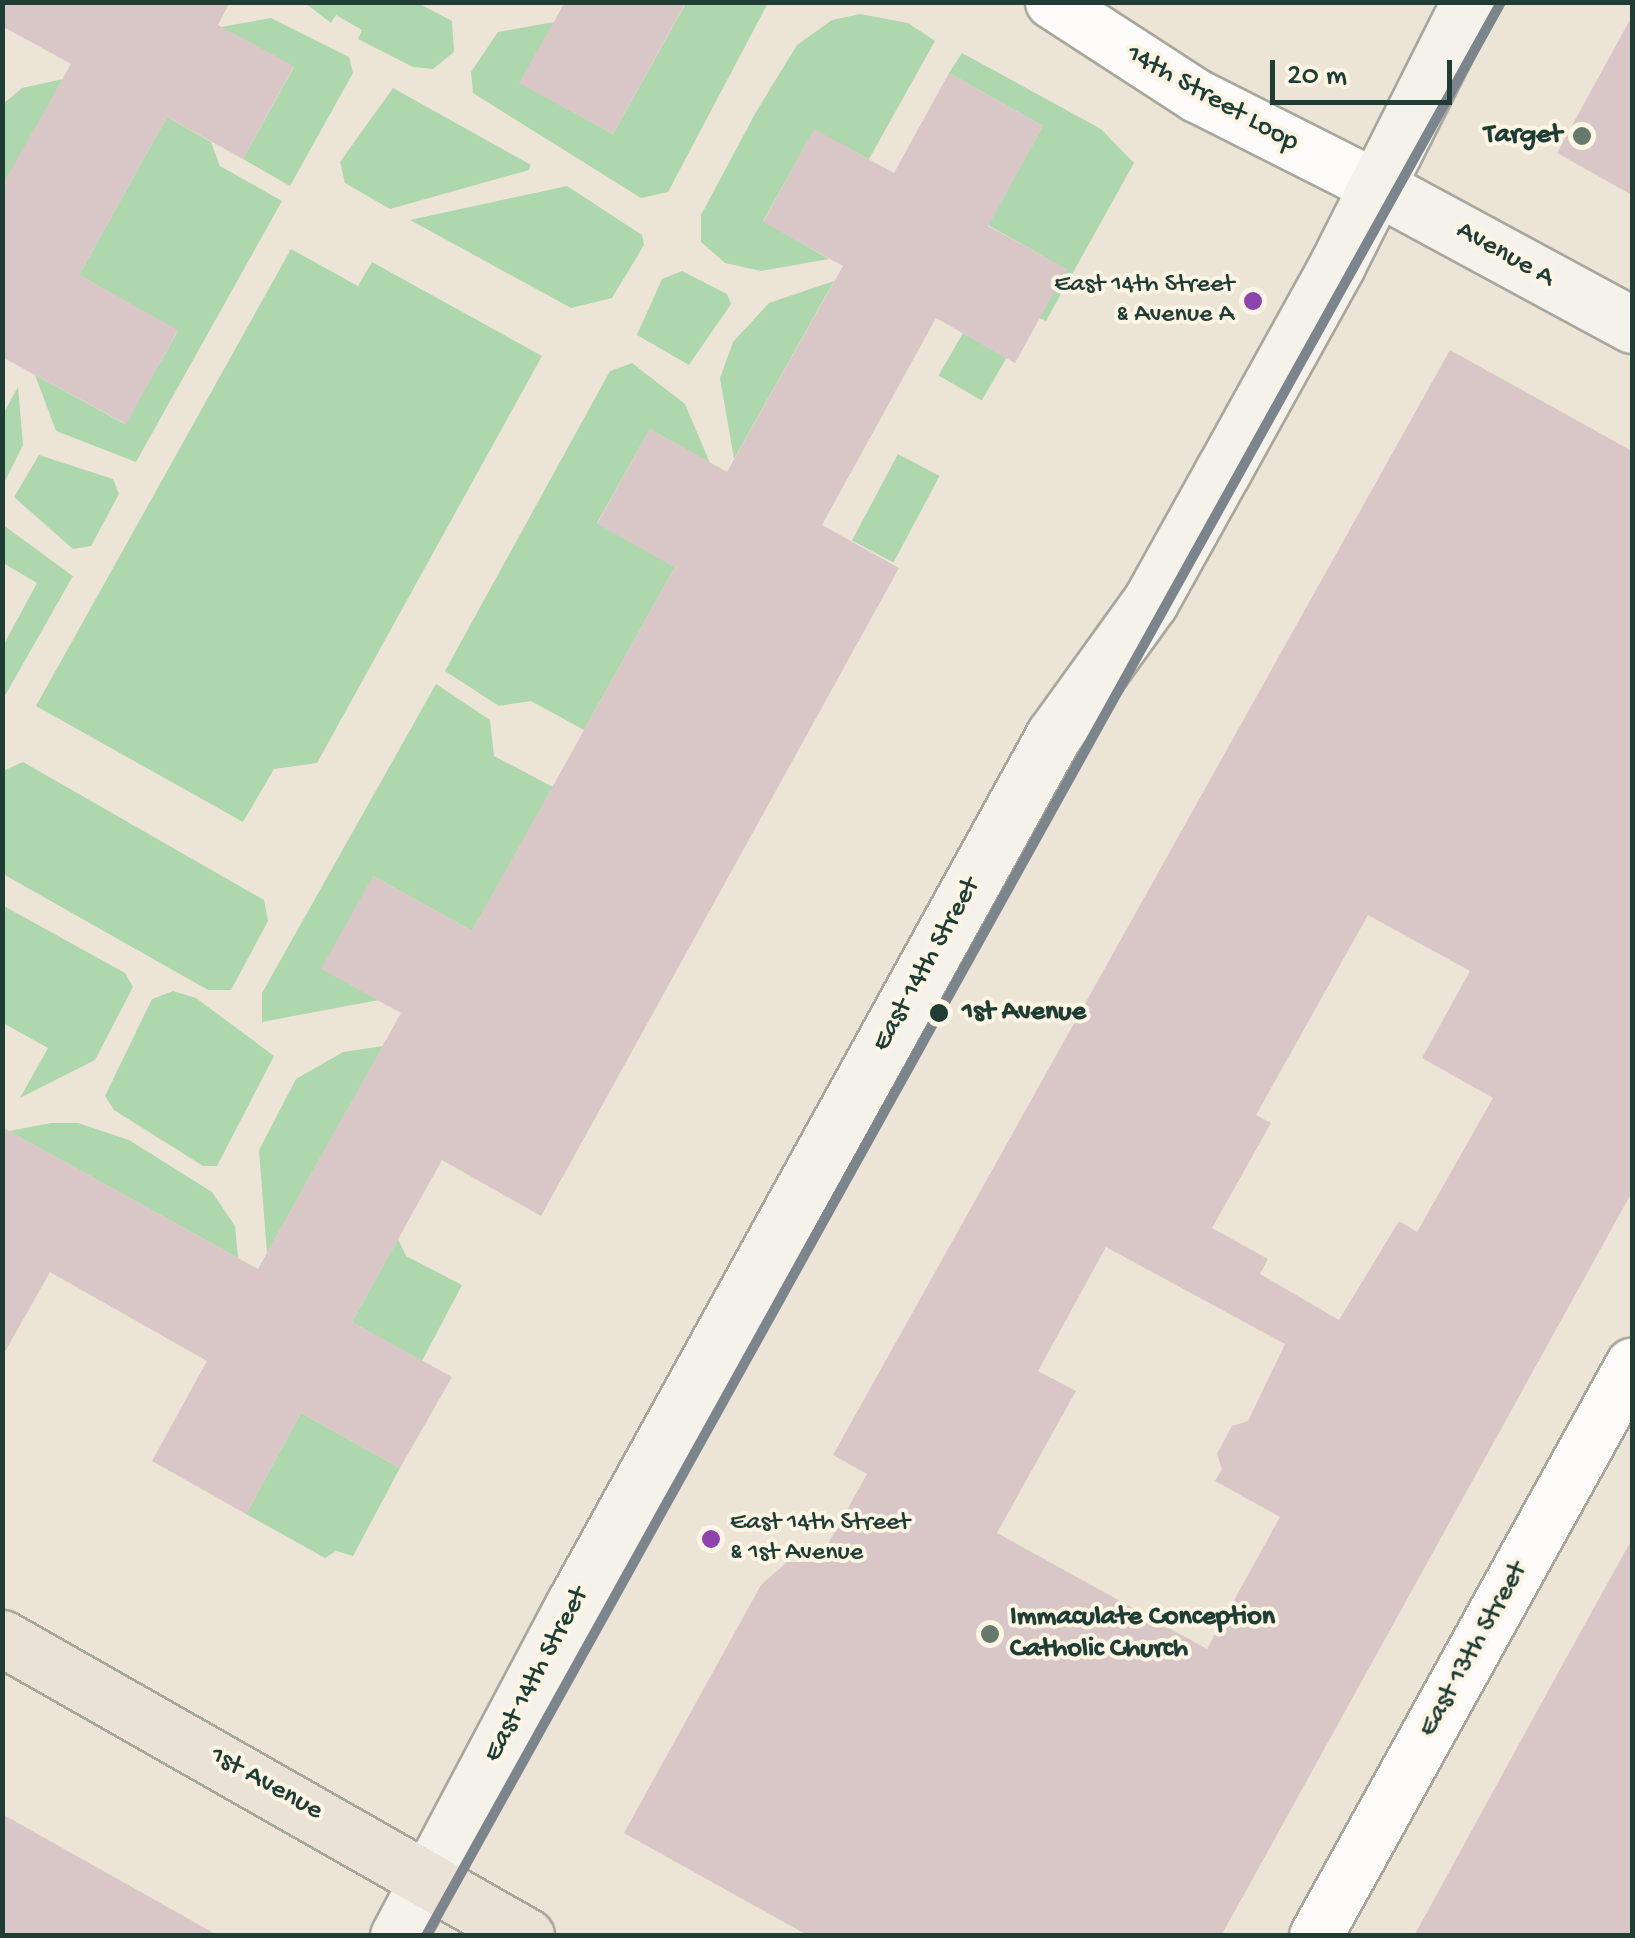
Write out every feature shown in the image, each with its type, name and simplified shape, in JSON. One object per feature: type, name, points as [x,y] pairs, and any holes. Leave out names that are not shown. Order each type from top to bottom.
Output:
[{"type":"main road","name":"East 14th Street","points":[[398,1936],[1054,736],[1150,602],[1376,187],[1469,2]]},
{"type":"main road","name":"Avenue A","points":[[1376,187],[1632,325]]},
{"type":"main road","name":"1st Avenue","points":[[2,1638],[526,1936]]},
{"type":"street","name":"14th Street Loop","points":[[1052,2],[1197,96],[1376,187]]},
{"type":"street","name":"East 13th Street","points":[[1316,1936],[1632,1364]]},
{"type":"green space","points":[[305,3],[418,3],[452,21],[454,52],[433,69],[413,67],[358,39],[362,30],[336,15],[331,23]]},
{"type":"green space","points":[[686,3],[768,3],[668,192],[641,198],[473,93],[471,72],[498,32],[554,22],[520,83],[613,134]]},
{"type":"green space","points":[[860,14],[908,23],[935,41],[869,159],[814,130],[763,221],[829,259],[761,271],[725,263],[701,242],[701,215],[756,112],[797,45],[832,20]]},
{"type":"green space","points":[[271,18],[349,57],[353,73],[290,186],[243,159],[294,67],[221,27]]},
{"type":"green space","points":[[962,53],[1101,129],[1134,163],[1046,321],[1039,318],[1066,269],[988,225],[1043,126],[949,73]]},
{"type":"green space","points":[[63,79],[3,186],[3,104],[22,88]]},
{"type":"green space","points":[[393,88],[531,165],[529,170],[390,209],[345,183],[340,162]]},
{"type":"green space","points":[[167,117],[211,142],[220,166],[282,201],[136,462],[56,431],[35,375],[125,424],[178,331],[79,275]]},
{"type":"green space","points":[[567,186],[642,235],[644,245],[612,298],[571,308],[410,220]]},
{"type":"green space","points":[[291,249],[358,286],[372,262],[542,356],[317,763],[274,769],[243,822],[36,706]]},
{"type":"green space","points":[[682,271],[727,294],[731,304],[689,365],[637,335],[662,279]]},
{"type":"green space","points":[[834,281],[734,459],[720,378],[733,342],[769,303]]},
{"type":"green space","points":[[963,333],[1006,358],[982,400],[938,375]]},
{"type":"green space","points":[[632,363],[685,404],[710,463],[650,429],[597,523],[675,567],[584,730],[531,701],[499,706],[445,671],[610,371]]},
{"type":"green space","points":[[18,387],[23,445],[3,485],[3,414]]},
{"type":"green space","points":[[898,454],[939,476],[893,563],[852,541]]},
{"type":"green space","points":[[39,455],[113,479],[119,494],[91,546],[73,549],[14,497]]},
{"type":"green space","points":[[3,525],[73,576],[3,699],[3,646],[37,583],[3,563]]},
{"type":"green space","points":[[436,684],[490,720],[494,756],[553,787],[472,931],[373,876],[379,1000],[262,1022],[262,993]]},
{"type":"green space","points":[[23,762],[264,900],[268,921],[231,990],[208,990],[3,874],[3,771]]},
{"type":"green space","points":[[2,905],[125,973],[133,987],[95,1060],[20,1098],[48,1048],[3,1023]]},
{"type":"green space","points":[[173,991],[196,998],[274,1056],[217,1166],[203,1166],[114,1110],[105,1096],[152,999]]},
{"type":"green space","points":[[383,1046],[267,1253],[259,1150],[296,1079],[343,1052]]},
{"type":"green space","points":[[51,1123],[78,1123],[129,1140],[212,1192],[235,1226],[238,1258],[9,1131]]},
{"type":"green space","points":[[398,1239],[406,1256],[462,1285],[422,1361],[352,1322]]},
{"type":"green space","points":[[301,1413],[400,1468],[353,1556],[336,1551],[325,1558],[246,1514]]},
{"type":"building","points":[[2,2],[230,2],[218,25],[294,66],[243,159],[167,117],[79,275],[178,330],[126,424],[2,357],[2,186],[71,64],[2,26]]},
{"type":"building","points":[[565,2],[686,2],[613,134],[519,83]]},
{"type":"building","points":[[1632,16],[1632,195],[1557,153]]},
{"type":"building","points":[[949,73],[1043,126],[988,226],[1067,269],[1015,363],[936,318],[822,525],[899,568],[541,1216],[442,1160],[352,1322],[452,1377],[400,1468],[301,1413],[246,1514],[152,1461],[207,1361],[50,1272],[2,1357],[2,1127],[258,1269],[401,1013],[321,969],[373,876],[472,931],[675,567],[597,524],[650,429],[727,472],[843,266],[763,222],[814,129],[894,173]]},
{"type":"building","points":[[1450,350],[1632,451],[1632,1192],[1221,1936],[809,1936],[624,1833],[761,1585],[787,1562],[818,1562],[867,1474],[833,1455]],"holes":[[[1368,915],[1470,971],[1422,1058],[1493,1098],[1417,1232],[1399,1221],[1339,1320],[1260,1274],[1268,1259],[1212,1228],[1271,1123],[1256,1115]],[[1106,1247],[1285,1344],[1248,1421],[1232,1426],[1217,1454],[1222,1469],[1215,1481],[1280,1517],[1207,1649],[997,1533],[1076,1391],[1038,1371]]]},
{"type":"building","points":[[1632,1539],[1632,1936],[1414,1936],[1559,1671]]},
{"type":"building","points":[[2,1814],[219,1936],[2,1936]]},
{"type":"transit line","points":[[426,1936],[1501,2]]},
{"type":"place","name":"Target","points":[[1582,136]]},
{"type":"place","name":"East 14th Street & Avenue A","points":[[1253,301]]},
{"type":"place","name":"1st Avenue","points":[[939,1013]]},
{"type":"place","name":"East 14th Street & 1st Avenue","points":[[711,1539]]},
{"type":"place","name":"Immaculate Conception Catholic Church","points":[[990,1634]]}]
